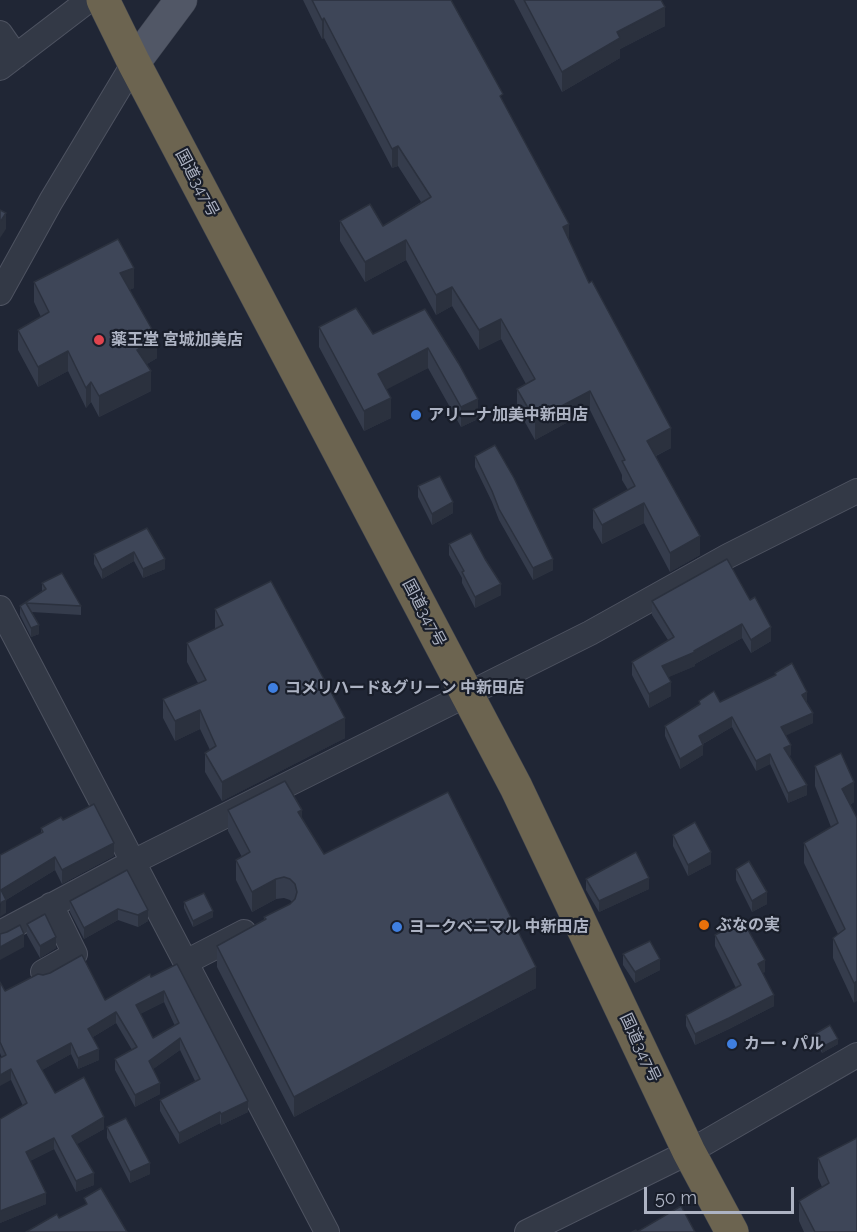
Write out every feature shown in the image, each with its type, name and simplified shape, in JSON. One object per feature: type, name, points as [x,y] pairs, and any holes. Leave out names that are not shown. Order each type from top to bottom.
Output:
[{"type":"highway","name":"国道347号","points":[[103,0],[134,63],[516,787],[689,1152],[732,1232]]},
{"type":"main road","points":[[134,63],[181,0]]},
{"type":"street","points":[[0,33],[8,62],[89,0]]},
{"type":"street","points":[[0,292],[51,201],[134,63]]},
{"type":"street","points":[[0,933],[133,862],[590,633],[728,556],[857,490]]},
{"type":"street","points":[[0,609],[327,1232]]},
{"type":"street","points":[[43,972],[75,954],[51,905]]},
{"type":"street","points":[[186,962],[264,922]]},
{"type":"street","points":[[527,1232],[689,1152],[857,1055]]},
{"type":"building","points":[[312,0],[451,0],[503,94],[500,96],[569,224],[563,227],[589,283],[592,281],[671,428],[647,441],[700,536],[670,553],[644,503],[602,525],[593,509],[635,486],[622,461],[625,460],[590,391],[535,420],[517,389],[535,379],[501,319],[479,330],[452,287],[436,295],[406,240],[365,262],[340,221],[370,204],[383,226],[431,197],[398,146],[392,149],[324,18],[322,20]]},
{"type":"building","points":[[524,0],[661,0],[665,7],[617,32],[620,38],[562,72]]},
{"type":"building","points":[[0,210],[6,213],[0,222]]},
{"type":"building","points":[[118,239],[134,268],[120,273],[157,338],[137,350],[151,371],[99,396],[91,382],[86,388],[68,351],[38,367],[18,330],[49,312],[34,282]]},
{"type":"building","points":[[356,308],[373,334],[425,309],[478,399],[461,407],[428,348],[378,374],[391,398],[364,411],[319,327]]},
{"type":"building","points":[[495,445],[514,478],[553,559],[533,568],[499,509],[475,456]]},
{"type":"building","points":[[440,476],[453,502],[432,514],[418,486]]},
{"type":"building","points":[[147,528],[165,559],[143,569],[134,552],[102,570],[94,554]]},
{"type":"building","points":[[471,533],[501,584],[475,597],[449,544]]},
{"type":"building","points":[[727,559],[750,600],[755,597],[771,627],[751,640],[742,624],[695,652],[662,666],[671,682],[649,694],[632,662],[674,637],[652,601]]},
{"type":"building","points":[[62,573],[81,606],[26,603],[39,625],[31,628],[20,606],[46,589],[42,583]]},
{"type":"building","points":[[271,581],[345,718],[222,782],[205,753],[216,746],[200,710],[175,721],[163,699],[206,680],[187,643],[223,625],[215,609]]},
{"type":"building","points":[[792,663],[807,692],[802,695],[813,713],[781,727],[791,745],[784,748],[807,785],[788,793],[770,754],[756,761],[732,717],[699,736],[703,745],[680,759],[665,726],[700,704],[699,701],[714,691],[720,702],[776,675],[775,673]]},
{"type":"building","points":[[841,753],[854,782],[842,789],[857,818],[857,981],[854,983],[833,938],[845,929],[804,843],[838,823],[815,766]]},
{"type":"building","name":"ヨークベニマル 中新田店","points":[[285,781],[302,810],[298,812],[324,854],[448,792],[536,967],[294,1097],[217,946],[266,919],[264,917],[290,904],[295,899],[297,892],[295,884],[284,877],[252,892],[236,860],[250,852],[228,810]]},
{"type":"building","points":[[94,804],[114,843],[62,870],[55,857],[1,890],[6,900],[0,903],[0,855],[43,832],[41,828],[61,817],[63,820]]},
{"type":"building","points":[[695,822],[711,852],[688,865],[673,835]]},
{"type":"building","points":[[636,852],[649,878],[599,901],[586,879]]},
{"type":"building","points":[[749,861],[767,892],[752,901],[736,869]]},
{"type":"building","points":[[127,870],[148,910],[138,915],[118,909],[84,928],[70,901]]},
{"type":"building","points":[[204,893],[213,911],[193,921],[184,902]]},
{"type":"building","points":[[45,914],[56,937],[40,946],[27,924]]},
{"type":"building","points":[[743,921],[765,960],[758,964],[774,995],[695,1034],[686,1015],[741,985],[715,935]]},
{"type":"building","points":[[20,925],[24,934],[0,947],[0,934]]},
{"type":"building","points":[[650,941],[660,959],[635,972],[623,954]]},
{"type":"building","points":[[82,955],[105,1000],[150,974],[151,977],[177,964],[248,1101],[221,1114],[220,1112],[179,1133],[160,1100],[200,1079],[180,1038],[149,1061],[160,1083],[135,1095],[115,1059],[137,1047],[116,1012],[88,1029],[99,1049],[78,1058],[71,1043],[37,1061],[55,1093],[84,1077],[104,1117],[72,1136],[94,1173],[76,1181],[54,1138],[26,1152],[46,1193],[0,1211],[0,1119],[27,1103],[11,1069],[0,1075],[0,1058],[6,1055],[0,1042],[0,982],[5,991],[38,974],[50,973]],"holes":[[[164,991],[179,1023],[153,1038],[136,1005]]]},
{"type":"building","points":[[830,1025],[838,1039],[822,1047],[815,1034]]},
{"type":"building","points":[[126,1118],[150,1163],[130,1172],[107,1127]]},
{"type":"building","points":[[857,1138],[857,1232],[815,1232],[799,1201],[829,1183],[818,1158]]},
{"type":"building","points":[[101,1188],[127,1232],[26,1232],[57,1214],[59,1218],[87,1204],[84,1198]]},
{"type":"building","points":[[681,1206],[695,1232],[637,1232]]},
{"type":"place","name":"薬王堂 宮城加美店","points":[[99,340]]},
{"type":"place","name":"アリーナ加美中新田店","points":[[416,415]]},
{"type":"place","name":"コメリハード&グリーン 中新田店","points":[[273,688]]},
{"type":"place","name":"ぶなの実","points":[[704,925]]},
{"type":"place","name":"ヨークベニマル 中新田店","points":[[397,927]]},
{"type":"place","name":"カー・パル","points":[[732,1044]]}]
